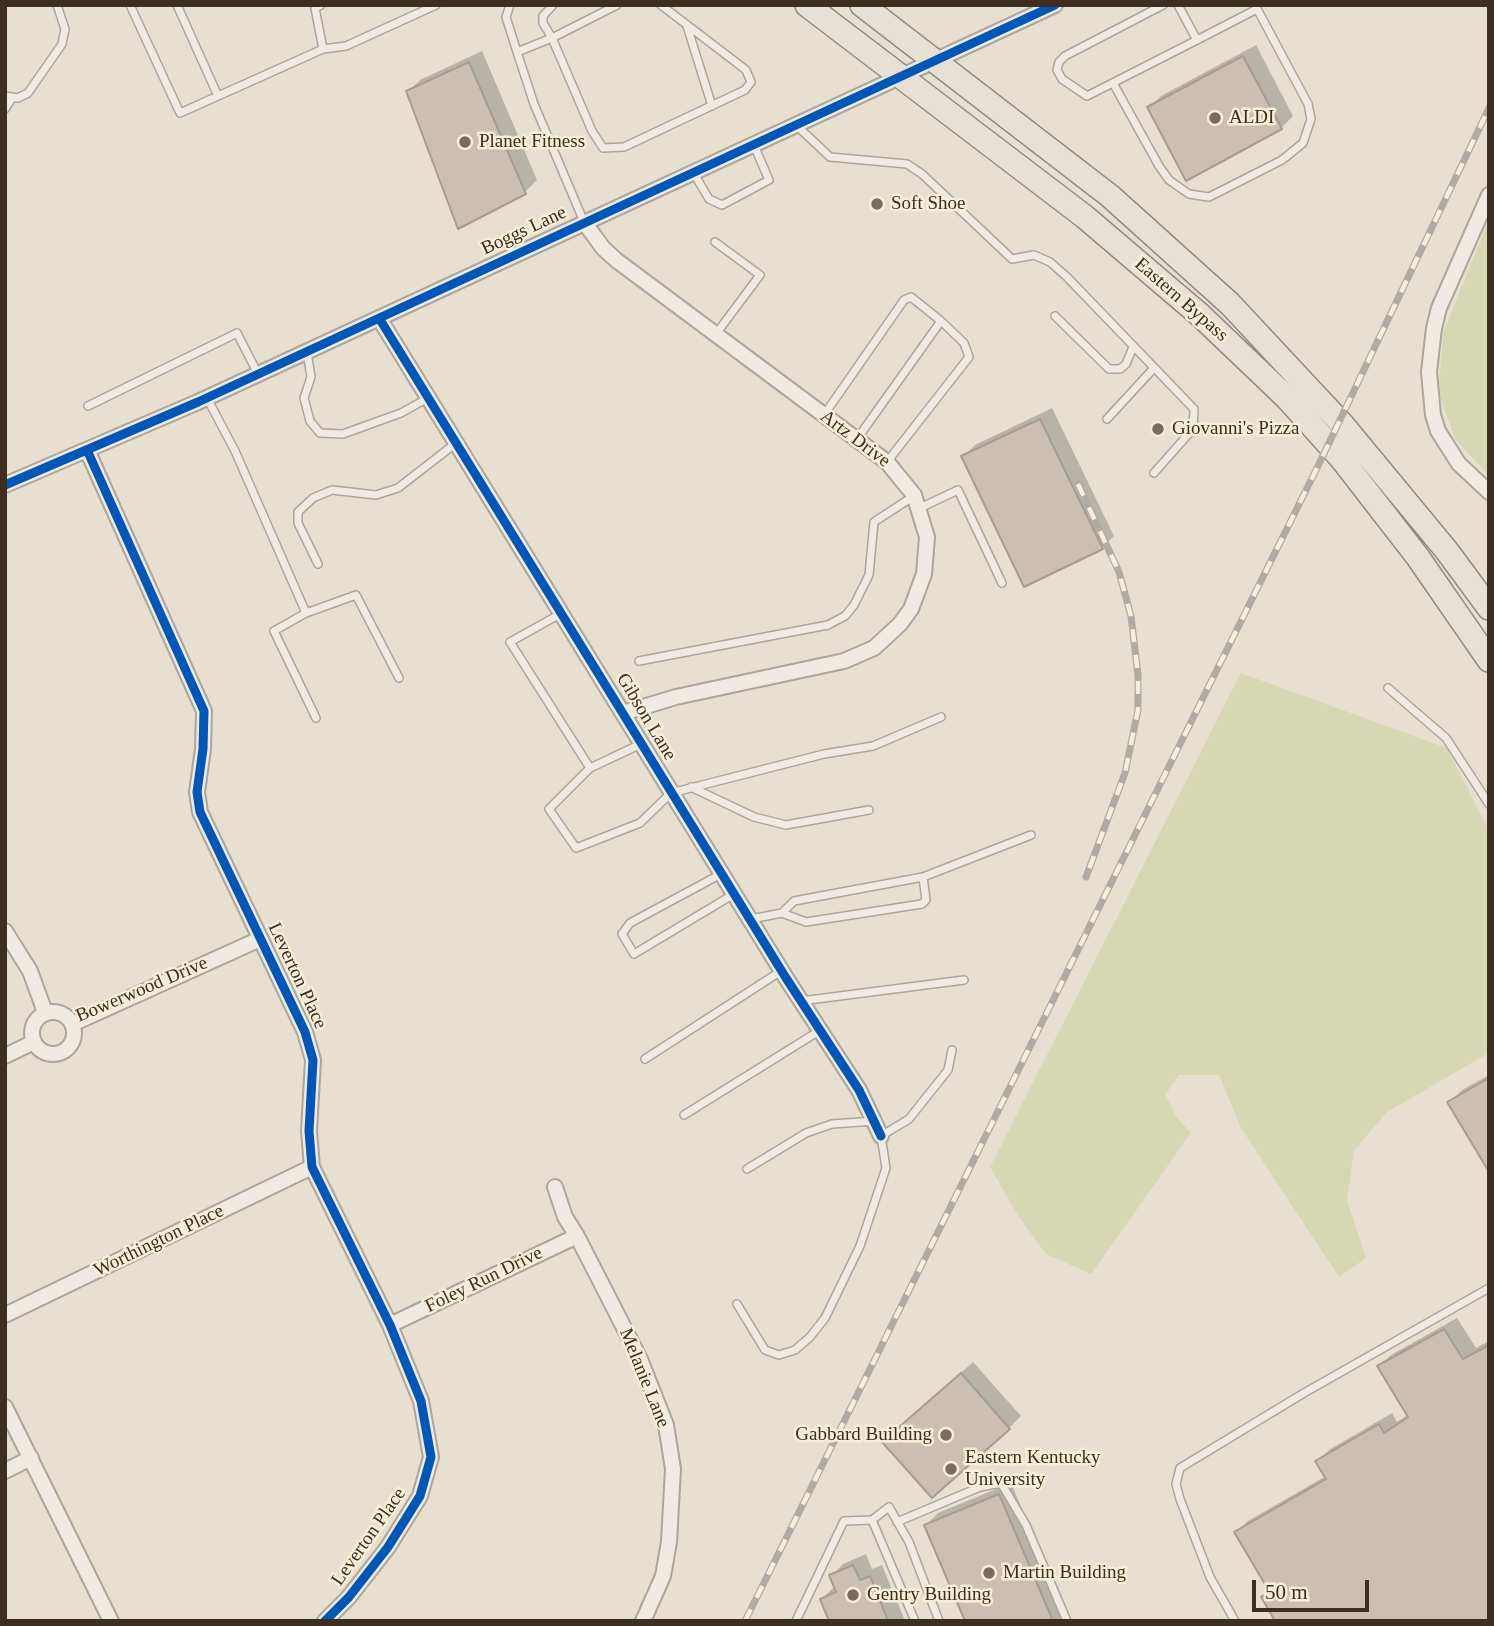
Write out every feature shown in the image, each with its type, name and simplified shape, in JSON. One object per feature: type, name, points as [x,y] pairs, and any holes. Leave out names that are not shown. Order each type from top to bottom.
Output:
[{"type":"main road","name":"Eastern Bypass","points":[[807,5],[1085,217],[1200,315],[1287,397],[1340,458],[1417,556],[1489,660]]},
{"type":"main road","name":"Eastern Bypass","points":[[862,5],[1110,196],[1230,304],[1342,424],[1447,551],[1489,608]]},
{"type":"street","name":"Boggs Lane","points":[[5,485],[258,375],[1055,5]]},
{"type":"street","points":[[1489,195],[1439,308],[1433,328],[1429,372],[1433,415],[1438,431],[1459,464],[1489,492]]},
{"type":"street","name":"Artz Drive","points":[[584,222],[603,248],[617,261],[887,462],[917,501],[927,547],[918,592],[900,624],[874,648],[844,661],[676,697],[623,713]]},
{"type":"street","name":"Gibson Lane","points":[[379,318],[781,971],[859,1090],[878,1128]]},
{"type":"street","name":"Leverton Place","points":[[87,450],[204,711],[197,792],[200,812],[305,1032],[313,1060],[309,1131],[312,1167],[390,1325],[421,1401],[430,1457],[420,1496],[401,1527],[349,1597],[325,1621]]},
{"type":"street","points":[[5,932],[30,971],[45,1012]]},
{"type":"street","name":"Bowerwood Drive","points":[[34,1042],[33,1028],[45,1012],[59,1013],[72,1024],[260,939]]},
{"type":"street","points":[[5,1056],[34,1042],[47,1053],[59,1053],[73,1040],[72,1024]]},
{"type":"street","name":"Worthington Place","points":[[5,1315],[312,1167]]},
{"type":"street","name":"Melanie Lane","points":[[555,1187],[565,1217],[640,1359],[666,1425],[673,1469],[669,1542],[663,1576],[643,1621]]},
{"type":"street","name":"Foley Run Drive","points":[[390,1325],[577,1236]]},
{"type":"street","points":[[5,1407],[111,1621]]},
{"type":"street","points":[[5,1471],[31,1458]]},
{"type":"lane","points":[[5,109],[9,97],[28,93],[62,44],[65,29],[57,5]]},
{"type":"lane","points":[[130,5],[180,113],[323,49],[346,46],[436,5]]},
{"type":"lane","points":[[177,5],[218,96]]},
{"type":"lane","points":[[321,5],[315,8],[323,49]]},
{"type":"lane","points":[[510,5],[506,17],[534,104],[584,222]]},
{"type":"lane","points":[[553,5],[543,16],[543,23],[592,131],[603,148],[624,147],[745,90],[751,82],[746,70],[661,5]]},
{"type":"lane","points":[[517,52],[552,38],[617,5]]},
{"type":"lane","points":[[1113,83],[1159,166],[1169,180],[1189,194],[1209,197],[1282,160],[1303,143],[1311,119],[1308,104],[1256,7],[1087,96],[1062,79],[1057,70],[1059,62],[1163,5]]},
{"type":"lane","points":[[1178,5],[1197,40]]},
{"type":"lane","points":[[687,26],[712,106]]},
{"type":"lane","points":[[795,124],[830,157],[907,164],[922,174],[1012,259],[1034,256],[1050,262],[1194,409],[1193,429],[1154,473]]},
{"type":"lane","points":[[692,172],[709,199],[722,205],[769,180],[753,143]]},
{"type":"lane","points":[[715,242],[760,275],[716,334]]},
{"type":"lane","points":[[824,415],[904,300],[911,297],[964,343],[969,357],[887,462]]},
{"type":"lane","points":[[1055,316],[1109,369],[1119,369],[1126,364],[1133,347]]},
{"type":"lane","points":[[857,439],[941,321]]},
{"type":"lane","points":[[88,406],[237,333],[258,375]]},
{"type":"lane","points":[[307,352],[311,377],[304,398],[310,421],[320,433],[343,434],[401,413],[428,398]]},
{"type":"lane","points":[[1107,419],[1154,368]]},
{"type":"lane","points":[[206,398],[235,451],[306,613]]},
{"type":"lane","points":[[318,564],[298,523],[298,512],[313,498],[332,490],[376,495],[398,488],[456,443]]},
{"type":"lane","points":[[639,661],[828,625],[845,616],[854,605],[869,575],[874,522],[917,501],[958,490],[1002,583]]},
{"type":"lane","points":[[317,718],[274,631],[306,613],[356,595],[399,678]]},
{"type":"lane","points":[[562,613],[510,642],[590,768]]},
{"type":"lane","points":[[1388,688],[1446,738],[1489,804]]},
{"type":"lane","points":[[642,744],[590,768],[549,809],[576,848],[640,823],[671,793],[824,754],[873,746],[941,717]]},
{"type":"lane","points":[[691,787],[754,817],[786,825],[869,810]]},
{"type":"lane","points":[[782,913],[794,901],[923,877],[1031,835]]},
{"type":"lane","points":[[721,874],[630,923],[622,933],[634,954],[734,894]]},
{"type":"lane","points":[[750,919],[782,913],[806,922],[922,904],[926,900],[923,877]]},
{"type":"lane","points":[[645,1059],[781,971]]},
{"type":"lane","points":[[801,1001],[964,979]]},
{"type":"lane","points":[[684,1115],[819,1031]]},
{"type":"lane","points":[[747,1169],[806,1133],[832,1124],[878,1128],[909,1119],[948,1070],[952,1050]]},
{"type":"lane","points":[[737,1304],[765,1350],[779,1355],[795,1350],[810,1337],[825,1318],[860,1246],[886,1168],[878,1128]]},
{"type":"lane","points":[[1235,1621],[1210,1577],[1180,1499],[1176,1484],[1180,1468],[1489,1287]]},
{"type":"lane","points":[[897,1522],[980,1488],[1001,1483],[1027,1525],[1068,1621]]},
{"type":"lane","points":[[796,1621],[844,1521],[872,1520],[888,1507],[909,1542],[939,1621]]},
{"type":"lane","points":[[872,1520],[915,1621]]},
{"type":"lane","points":[[801,1610],[806,1621]]},
{"type":"green space","points":[[1489,220],[1489,476],[1455,439],[1438,390],[1444,330]]},
{"type":"green space","points":[[1241,673],[1447,748],[1489,831],[1489,1053],[1387,1112],[1354,1151],[1347,1200],[1366,1258],[1339,1277],[1241,1128],[1219,1075],[1179,1075],[1165,1095],[1177,1118],[1191,1133],[1091,1274],[1046,1254],[1017,1214],[990,1167]]},
{"type":"building","name":"ALDI","points":[[1243,56],[1282,129],[1186,181],[1147,107]]},
{"type":"building","name":"Planet Fitness","points":[[469,62],[526,194],[458,229],[406,91]]},
{"type":"building","points":[[1040,419],[1103,549],[1024,587],[961,456]]},
{"type":"building","points":[[1489,1078],[1489,1172],[1447,1102]]},
{"type":"building","points":[[1444,1329],[1463,1359],[1489,1345],[1489,1621],[1275,1621],[1261,1597],[1269,1591],[1234,1532],[1326,1479],[1315,1461],[1379,1424],[1384,1433],[1408,1417],[1377,1366]]},
{"type":"building","name":"Gabbard Building","points":[[961,1373],[1010,1429],[932,1498],[882,1442]]},
{"type":"building","name":"Martin Building","points":[[999,1494],[1053,1621],[965,1621],[924,1525]]},
{"type":"building","name":"Gentry Building","points":[[853,1565],[860,1580],[870,1576],[888,1621],[829,1621],[820,1599],[836,1592],[829,1575]]},
{"type":"railway","points":[[745,1621],[1318,466],[1489,108]]},
{"type":"railway","points":[[1078,484],[1119,572],[1131,616],[1138,675],[1138,710],[1125,773],[1086,877]]},
{"type":"cycle path","points":[[5,485],[198,402],[1055,5]]},
{"type":"cycle path","points":[[379,318],[786,978],[859,1090],[881,1136]]},
{"type":"cycle path","points":[[87,450],[204,711],[203,749],[197,792],[200,812],[305,1032],[313,1060],[309,1131],[312,1167],[390,1325],[421,1401],[431,1457],[420,1496],[388,1547],[349,1597],[325,1621]]},
{"type":"place","name":"ALDI","points":[[1215,118]]},
{"type":"place","name":"Planet Fitness","points":[[465,142]]},
{"type":"place","name":"Soft Shoe","points":[[877,204]]},
{"type":"place","name":"Giovanni's Pizza","points":[[1158,429]]},
{"type":"place","name":"Gabbard Building","points":[[946,1435]]},
{"type":"place","name":"Eastern Kentucky University","points":[[951,1469]]},
{"type":"place","name":"Martin Building","points":[[989,1573]]},
{"type":"place","name":"Gentry Building","points":[[853,1595]]}]
